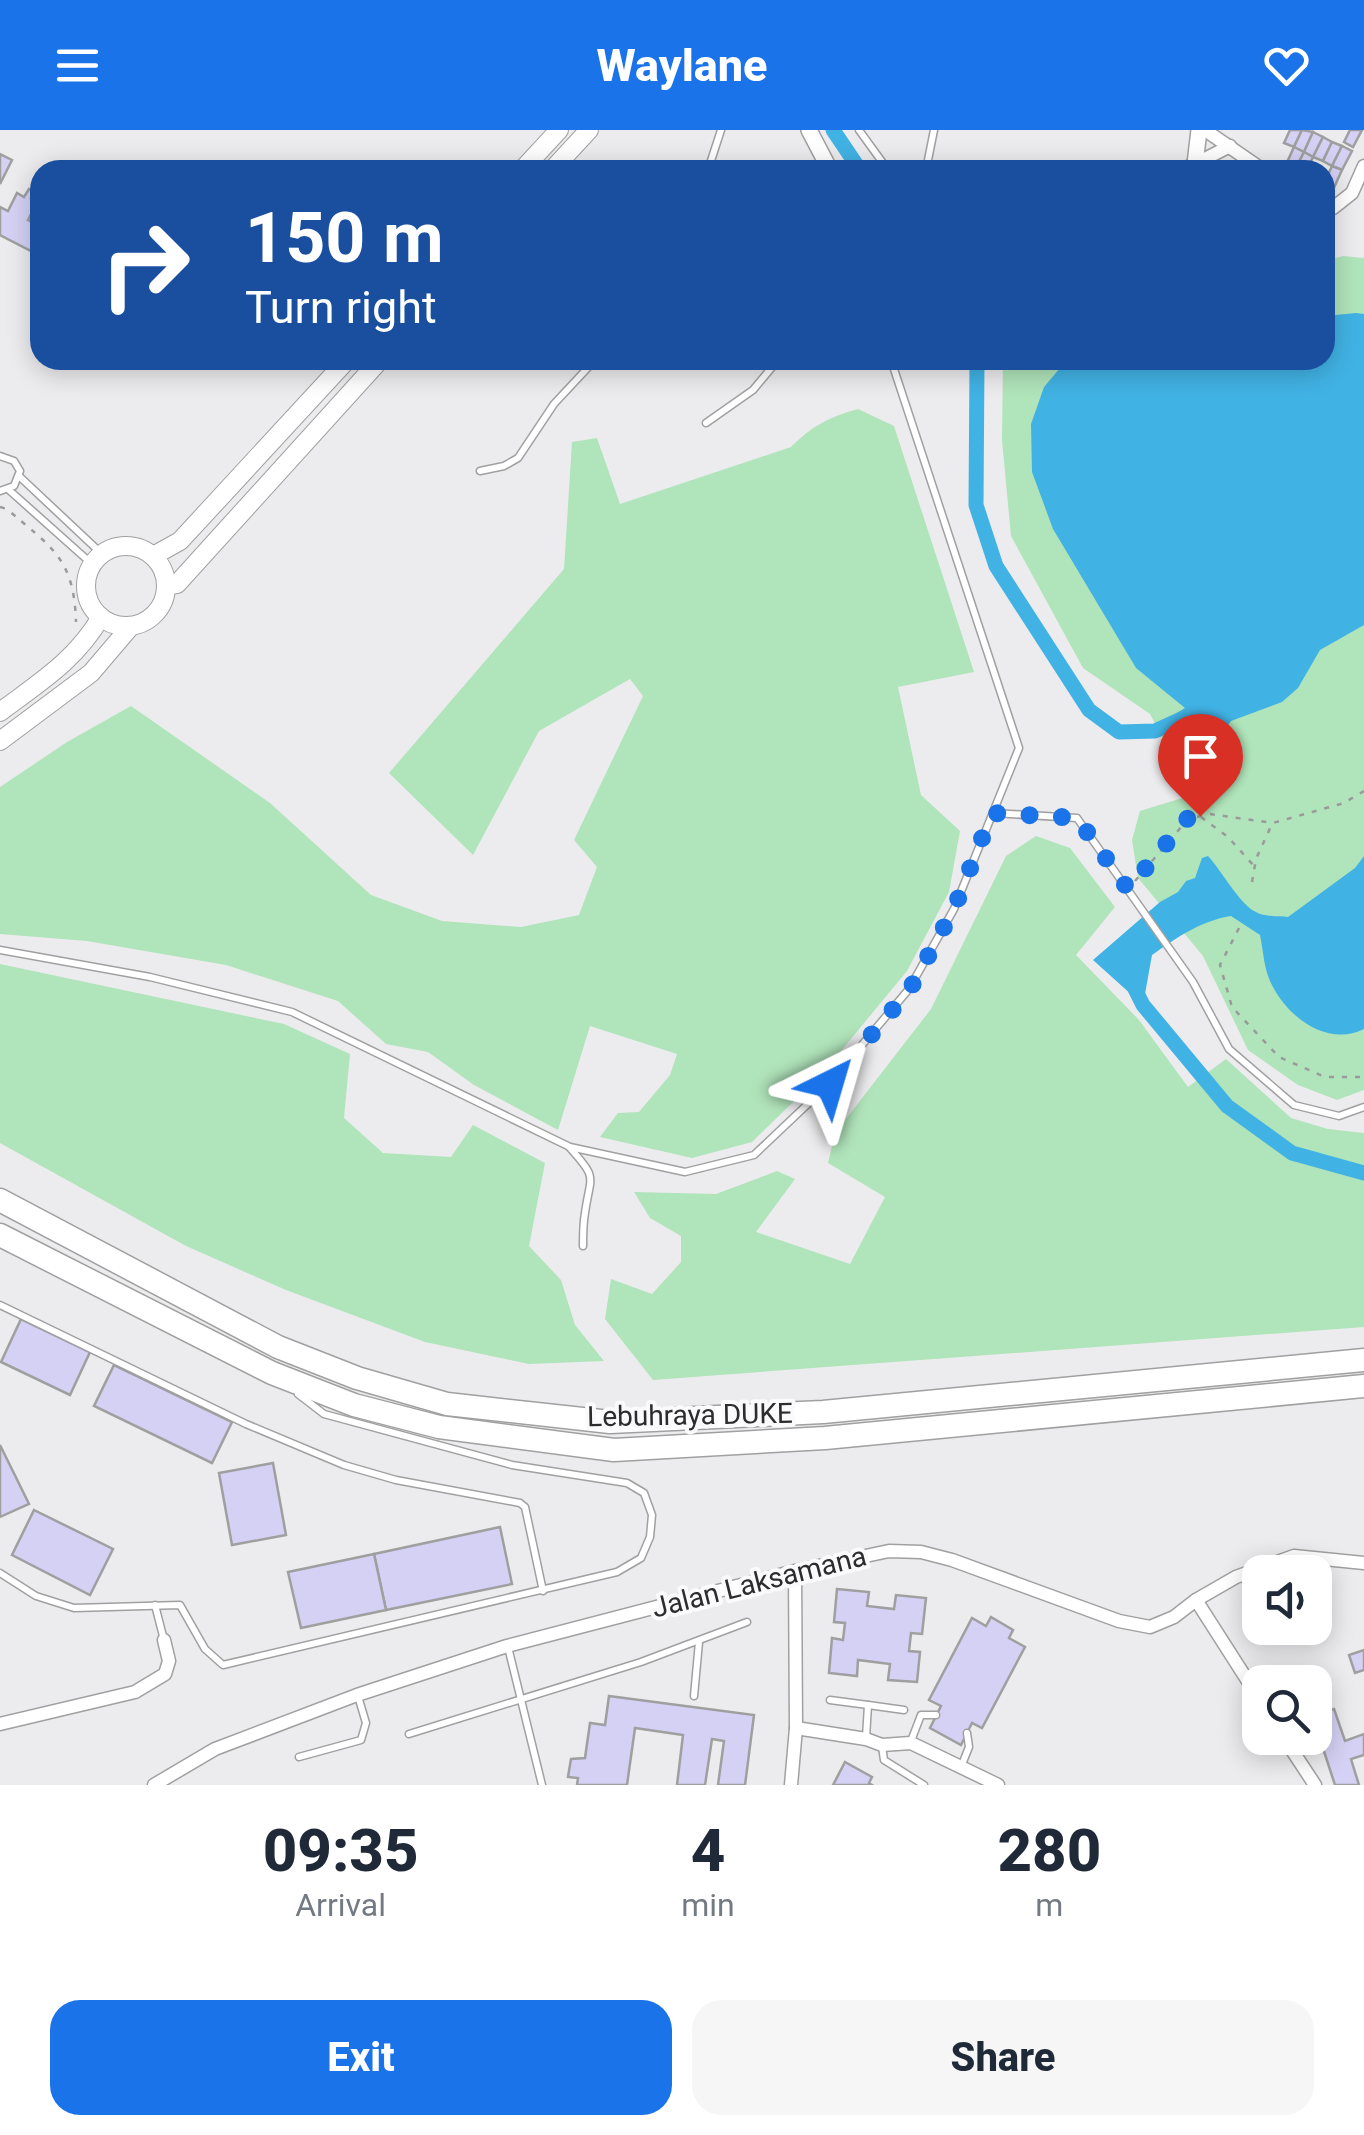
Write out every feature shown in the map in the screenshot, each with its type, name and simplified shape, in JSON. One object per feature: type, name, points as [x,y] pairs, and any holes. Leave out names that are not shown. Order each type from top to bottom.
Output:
[{"type":"highway","name":"Lebuhraya DUKE","points":[[0,1200],[278,1346],[357,1378],[448,1404],[610,1422],[726,1417],[822,1412],[1364,1360]]},
{"type":"highway","name":"Lebuhraya DUKE","points":[[0,1235],[272,1373],[354,1405],[439,1428],[614,1450],[826,1438],[1364,1386]]},
{"type":"main road","points":[[531,160],[558,130]]},
{"type":"main road","points":[[561,160],[589,130]]},
{"type":"main road","points":[[154,556],[180,541],[338,370]]},
{"type":"main road","points":[[167,586],[177,584],[371,370]]},
{"type":"main road","points":[[128,546],[154,556],[167,586],[160,608],[142,623],[131,626],[101,617],[88,598],[86,586],[97,559],[128,546]]},
{"type":"main road","points":[[0,712],[70,659],[85,644],[101,617]]},
{"type":"main road","points":[[0,741],[92,673],[131,626]]},
{"type":"street","points":[[810,130],[825,160]]},
{"type":"street","points":[[1193,160],[1202,130],[1249,160]]},
{"type":"street","points":[[1204,160],[1230,146]]},
{"type":"street","points":[[1335,207],[1352,193],[1364,166]]},
{"type":"street","name":"Jalan Laksamana","points":[[154,1785],[215,1750],[358,1695],[508,1646],[795,1571],[888,1551],[920,1552],[952,1560],[1120,1621],[1150,1627],[1174,1617],[1236,1576],[1294,1556],[1364,1563]]},
{"type":"street","points":[[791,1785],[796,1728],[795,1571]]},
{"type":"street","points":[[1196,1600],[1242,1672]]},
{"type":"street","points":[[0,1724],[135,1692],[165,1674],[169,1660],[164,1640]]},
{"type":"street","points":[[796,1728],[882,1745],[910,1743],[998,1785]]},
{"type":"street","points":[[1295,1755],[1314,1785]]},
{"type":"lane","points":[[712,160],[722,130]]},
{"type":"lane","points":[[859,130],[881,160]]},
{"type":"lane","points":[[928,160],[934,130]]},
{"type":"lane","points":[[480,471],[504,466],[518,458],[554,404],[586,370]]},
{"type":"lane","points":[[706,424],[753,390],[770,370]]},
{"type":"lane","points":[[0,950],[150,977],[292,1012],[570,1147],[685,1172],[754,1155],[830,1084],[910,989],[954,909],[1019,748],[894,370]]},
{"type":"lane","points":[[0,456],[14,460],[20,477],[97,559]]},
{"type":"lane","points":[[10,490],[20,477]]},
{"type":"lane","points":[[0,491],[10,490],[97,559]]},
{"type":"lane","points":[[992,813],[1077,818],[1194,982],[1229,1050],[1294,1105],[1338,1116],[1364,1107]]},
{"type":"lane","points":[[570,1147],[590,1169],[592,1186],[585,1210],[583,1246]]},
{"type":"lane","points":[[0,1305],[246,1424],[344,1465],[396,1480],[520,1503],[543,1591]]},
{"type":"lane","points":[[0,1573],[36,1596],[74,1608],[180,1605],[204,1649],[224,1665],[618,1572],[641,1558],[650,1537],[652,1514],[644,1494],[628,1482],[512,1465],[324,1414],[272,1373]]},
{"type":"lane","points":[[155,1605],[164,1640]]},
{"type":"lane","points":[[409,1734],[698,1642],[747,1622]]},
{"type":"lane","points":[[694,1696],[698,1642]]},
{"type":"lane","points":[[508,1646],[542,1785]]},
{"type":"lane","points":[[299,1758],[360,1740],[366,1724],[358,1695]]},
{"type":"lane","points":[[830,1700],[904,1710]]},
{"type":"lane","points":[[866,1739],[868,1705]]},
{"type":"lane","points":[[910,1743],[921,1715],[936,1715]]},
{"type":"lane","points":[[960,1767],[969,1746],[967,1733]]},
{"type":"lane","points":[[882,1745],[884,1760],[924,1785]]},
{"type":"path","points":[[0,507],[8,509],[63,560],[70,573],[76,627]]},
{"type":"path","points":[[1128,889],[1188,818],[1210,814],[1273,823],[1344,802],[1364,791]]},
{"type":"path","points":[[1200,816],[1228,837],[1254,866]]},
{"type":"path","points":[[1252,882],[1254,866],[1273,823]]},
{"type":"path","points":[[1240,928],[1220,965],[1232,1007],[1280,1057],[1325,1077],[1364,1077]]},
{"type":"green space","points":[[1335,258],[1364,258],[1364,1090],[1337,1100],[1298,1085],[1248,1050],[1203,956],[1138,878],[1132,840],[1140,811],[1192,795],[1150,714],[1083,668],[1011,536],[1002,440],[1003,370],[1335,370]]},
{"type":"green space","points":[[858,409],[894,426],[974,672],[898,687],[921,795],[960,831],[949,892],[907,971],[822,1074],[752,1142],[692,1158],[600,1137],[618,1113],[639,1112],[670,1075],[677,1054],[590,1026],[558,1130],[474,1085],[428,1052],[386,1044],[338,1001],[226,965],[87,941],[0,934],[0,787],[67,742],[131,706],[270,803],[371,895],[442,921],[521,927],[579,915],[597,867],[574,840],[643,696],[630,679],[539,731],[473,855],[389,773],[564,569],[572,442],[597,438],[620,504],[791,447],[822,423]]},
{"type":"green space","points":[[1036,836],[1070,848],[1115,907],[1076,955],[1139,1020],[1188,1087],[1226,1059],[1291,1118],[1328,1129],[1364,1133],[1364,1327],[653,1380],[605,1319],[611,1279],[652,1294],[681,1262],[681,1236],[650,1218],[634,1192],[716,1194],[777,1171],[795,1179],[756,1232],[850,1264],[885,1197],[828,1163],[835,1133],[931,1009],[1006,856]]},
{"type":"green space","points":[[0,964],[284,1024],[350,1054],[344,1118],[383,1153],[451,1157],[473,1125],[545,1163],[529,1246],[561,1280],[575,1325],[604,1361],[529,1364],[425,1342],[286,1290],[186,1246],[0,1143]]},
{"type":"water","points":[[1364,314],[1364,625],[1320,650],[1298,688],[1282,702],[1231,721],[1211,749],[1181,745],[1171,717],[1185,708],[1136,668],[1053,529],[1032,472],[1031,424],[1044,387],[1058,370],[1335,370],[1335,315]]},
{"type":"water","points":[[1208,856],[1250,908],[1263,915],[1288,917],[1355,868],[1364,856],[1364,1029],[1335,1034],[1308,1025],[1296,1016],[1270,981],[1260,935],[1231,916],[1199,926],[1152,955],[1143,1005],[1093,960],[1160,902],[1178,892],[1186,881],[1195,878],[1202,858]]},
{"type":"building","points":[[1290,130],[1302,130],[1294,147],[1284,143]]},
{"type":"building","points":[[1302,130],[1313,132],[1304,152],[1294,147]]},
{"type":"building","points":[[1350,130],[1362,130],[1353,147],[1344,142]]},
{"type":"building","points":[[1313,132],[1323,137],[1313,157],[1304,152]]},
{"type":"building","points":[[1323,137],[1332,142],[1323,160],[1313,157]]},
{"type":"building","points":[[1332,142],[1342,146],[1335,160],[1323,160]]},
{"type":"building","points":[[1342,146],[1352,151],[1342,170],[1335,167]]},
{"type":"building","points":[[1294,147],[1304,152],[1300,160],[1288,160]]},
{"type":"building","points":[[1304,152],[1313,157],[1312,160],[1300,160]]},
{"type":"building","points":[[0,154],[12,160],[0,184]]},
{"type":"building","points":[[1335,167],[1342,170],[1335,185]]},
{"type":"building","points":[[30,190],[30,250],[0,235],[0,207],[8,211],[17,193],[24,197]]},
{"type":"building","points":[[21,1319],[90,1352],[70,1395],[1,1362]]},
{"type":"building","points":[[114,1365],[232,1422],[212,1463],[94,1406]]},
{"type":"building","points":[[0,1445],[29,1504],[0,1517]]},
{"type":"building","points":[[273,1463],[286,1535],[232,1545],[219,1473]]},
{"type":"building","points":[[34,1510],[113,1549],[90,1595],[12,1555]]},
{"type":"building","points":[[500,1527],[512,1584],[386,1610],[374,1554]]},
{"type":"building","points":[[374,1554],[386,1610],[301,1628],[288,1572]]},
{"type":"building","points":[[837,1589],[869,1592],[867,1606],[894,1609],[896,1595],[926,1598],[922,1634],[911,1633],[909,1651],[920,1652],[917,1682],[888,1680],[890,1664],[858,1660],[857,1676],[829,1673],[832,1638],[843,1640],[845,1623],[834,1622]]},
{"type":"building","points":[[991,1617],[1013,1630],[1009,1638],[1025,1647],[982,1728],[972,1723],[961,1745],[930,1728],[941,1706],[929,1700],[972,1618],[986,1626]]},
{"type":"building","points":[[1364,1650],[1364,1670],[1355,1673],[1349,1655]]},
{"type":"building","points":[[609,1696],[754,1715],[745,1785],[718,1785],[724,1741],[712,1739],[705,1785],[677,1785],[683,1735],[635,1728],[627,1785],[577,1785],[578,1778],[568,1777],[571,1759],[585,1758],[590,1723],[605,1725]]},
{"type":"building","points":[[1332,1710],[1345,1741],[1364,1734],[1364,1755],[1351,1759],[1359,1785],[1335,1785],[1325,1755],[1332,1755]]},
{"type":"building","points":[[845,1762],[872,1777],[872,1785],[833,1785]]},
{"type":"waterway","points":[[833,130],[853,160]]},
{"type":"waterway","points":[[977,370],[976,505],[996,566],[1089,710],[1119,732],[1155,731],[1192,714]]},
{"type":"waterway","points":[[1134,987],[1143,1005],[1227,1106],[1292,1153],[1364,1173]]},
{"type":"route","points":[[830,1084],[910,989],[954,909],[992,813],[1077,818],[1128,889],[1188,818],[1200,816]]}]
